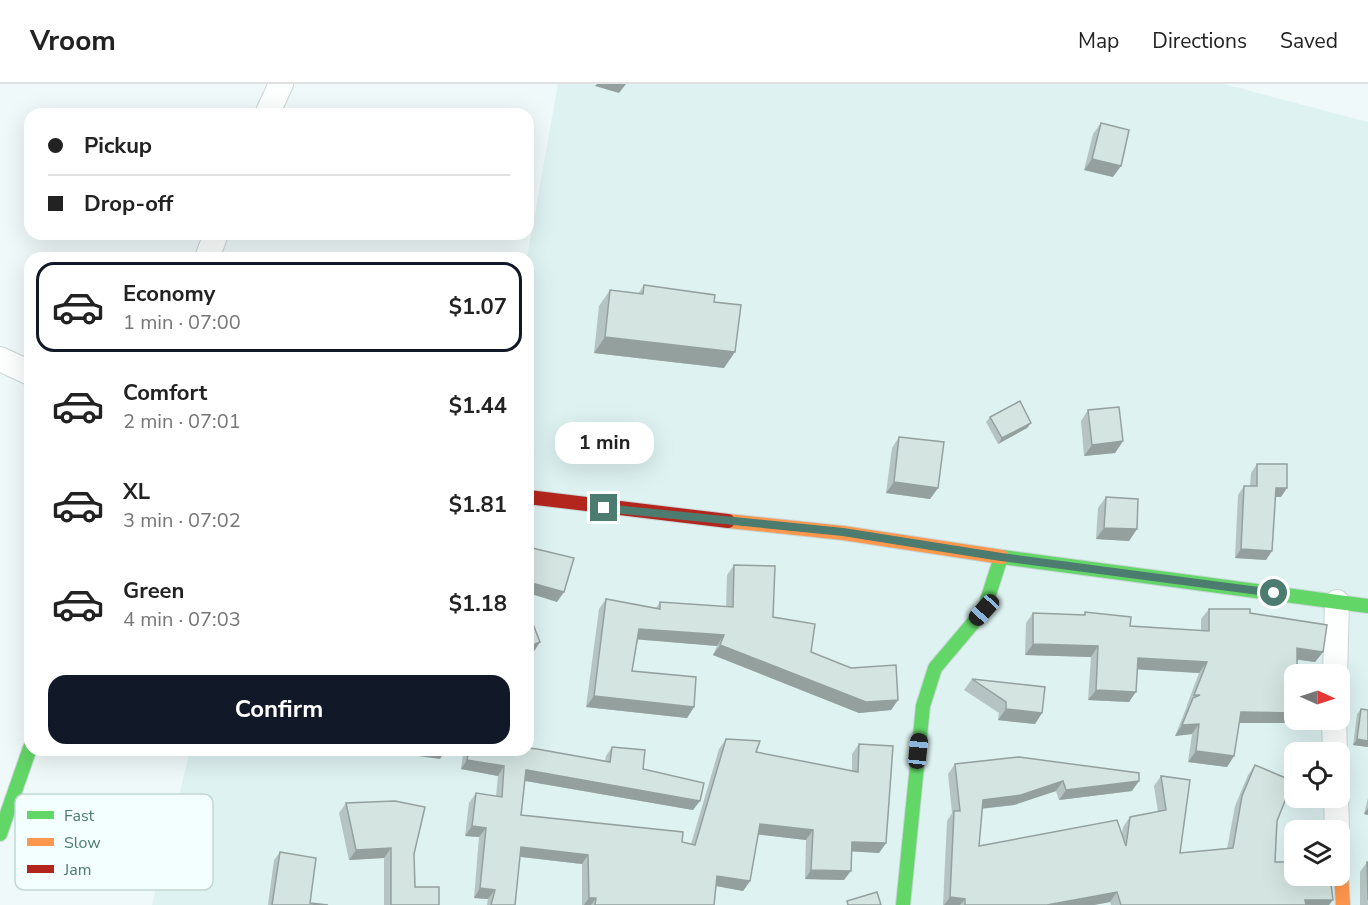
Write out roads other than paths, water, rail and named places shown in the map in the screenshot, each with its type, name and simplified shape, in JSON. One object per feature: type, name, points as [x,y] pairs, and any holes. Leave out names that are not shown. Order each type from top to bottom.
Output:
[{"type":"street","points":[[270,108],[281,84]]},
{"type":"street","points":[[0,359],[24,370]]},
{"type":"street","points":[[534,498],[623,510],[843,532],[1001,557],[1368,606]]},
{"type":"street","points":[[903,905],[923,706],[935,668],[984,610],[1001,557]]},
{"type":"street","points":[[1335,664],[1337,602]]},
{"type":"street","points":[[0,834],[27,756]]},
{"type":"street","points":[[1342,886],[1343,905]]}]
